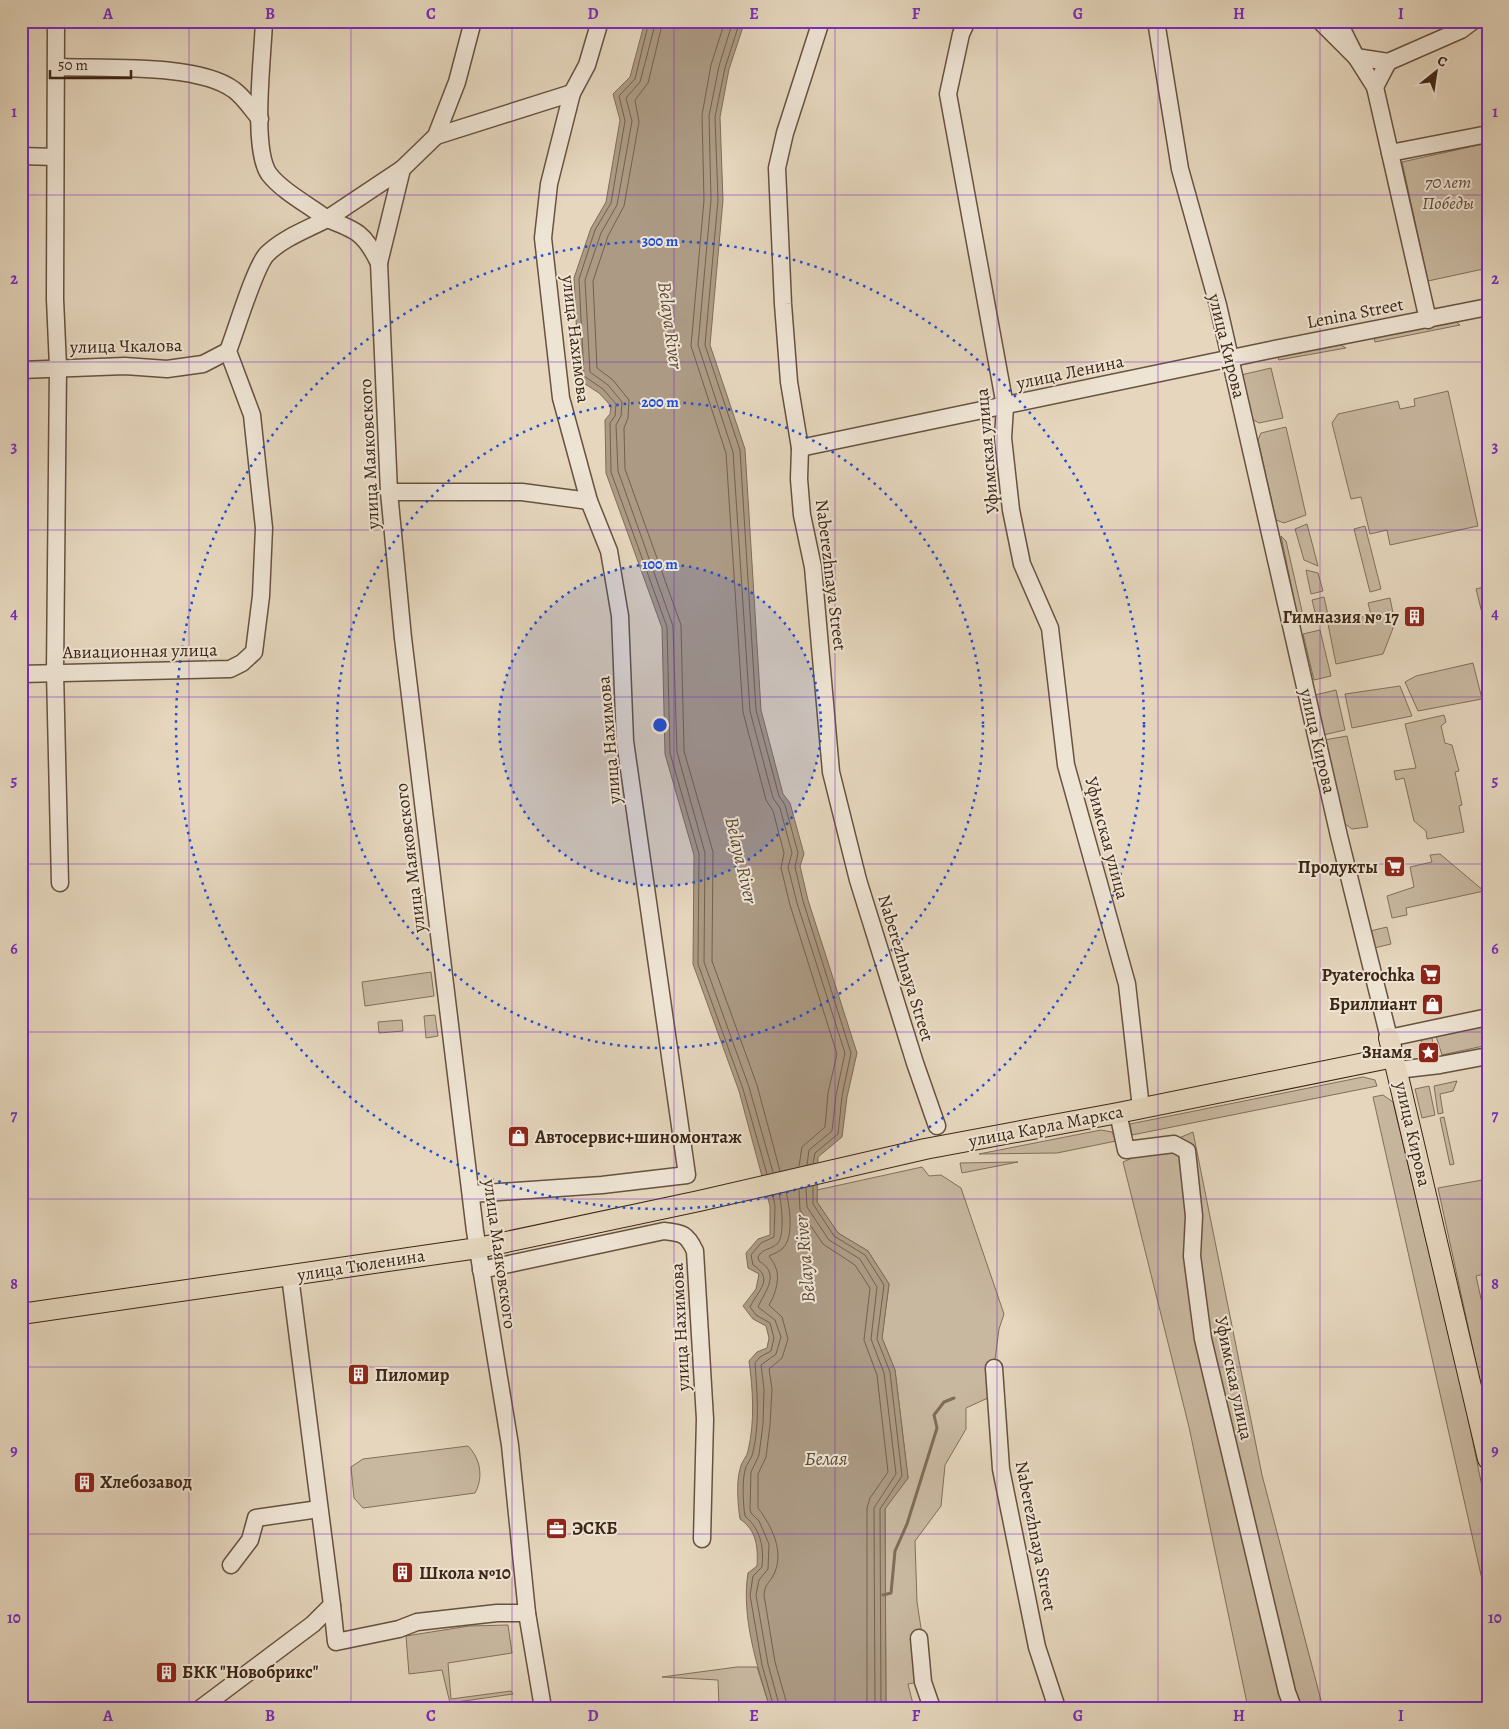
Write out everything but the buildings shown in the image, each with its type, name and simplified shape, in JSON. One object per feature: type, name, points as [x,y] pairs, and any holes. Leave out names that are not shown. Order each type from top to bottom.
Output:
[{"type":"main road","name":"улица Карла Маркса","points":[[699,1201],[925,1149],[1118,1113],[1393,1055]]},
{"type":"main road","name":"улица Кирова","points":[[1393,1055],[1488,1459]]},
{"type":"main road","name":"улица Тюленина","points":[[21,1314],[290,1276],[353,1264],[478,1248],[699,1201]]},
{"type":"street","points":[[56,21],[55,299],[58,367],[55,672],[60,883]]},
{"type":"street","points":[[264,21],[260,142],[268,173],[282,186],[327,219],[361,233],[369,243],[379,263]]},
{"type":"street","points":[[228,351],[258,268],[266,255],[280,244],[327,219],[402,170],[436,136],[457,82],[473,21]]},
{"type":"street","name":"улица Нахимова","points":[[471,1194],[602,1185],[687,1175],[625,741],[620,616],[609,551],[590,500],[561,398],[543,238],[549,184],[572,93],[587,65],[600,21]]},
{"type":"street","name":"Naberezhnaya Street","points":[[820,21],[785,133],[777,168],[778,219],[789,382],[800,448],[799,479],[802,515],[813,567],[831,772],[858,880],[914,1063],[937,1126]]},
{"type":"street","name":"Уфимская улица","points":[[967,21],[961,34],[948,94],[1006,406],[1003,438],[1011,510],[1022,564],[1050,628],[1066,765],[1127,984],[1141,1108]]},
{"type":"street","name":"улица Кирова","points":[[1156,21],[1180,169],[1218,305],[1341,845],[1393,1055]]},
{"type":"street","points":[[1320,21],[1356,58],[1388,62],[1461,30],[1474,21]]},
{"type":"street","points":[[1338,21],[1356,58],[1374,87],[1428,320]]},
{"type":"street","points":[[1374,87],[1388,62]]},
{"type":"street","points":[[57,67],[150,70],[199,75],[216,80],[235,90],[260,119]]},
{"type":"street","points":[[436,136],[572,93]]},
{"type":"street","points":[[1390,153],[1488,134]]},
{"type":"street","points":[[21,156],[55,157]]},
{"type":"street","name":"улица Маяковского","points":[[402,170],[379,263],[389,492],[403,638],[471,1194],[481,1270],[510,1445],[527,1613],[543,1708]]},
{"type":"street","name":"Lenina Street","points":[[1230,358],[1488,308]]},
{"type":"street","name":"улица Чкалова","points":[[21,370],[58,367],[125,366],[167,369],[203,364],[228,351]]},
{"type":"street","name":"Авиационная улица","points":[[21,674],[230,669],[242,663],[254,652],[261,596],[264,528],[252,415],[228,351]]},
{"type":"street","name":"улица Ленина","points":[[800,448],[1230,358]]},
{"type":"street","points":[[389,492],[522,492],[590,500]]},
{"type":"street","name":"улица Карла Маркса","points":[[1393,1055],[1488,1017]]},
{"type":"street","name":"улица Карла Маркса","points":[[1393,1055],[1440,1065],[1488,1056]]},
{"type":"street","name":"Уфимская улица","points":[[1118,1113],[1126,1150],[1174,1144],[1187,1151],[1194,1216],[1192,1256],[1203,1339],[1287,1692],[1293,1708]]},
{"type":"street","name":"улица Нахимова","points":[[481,1270],[664,1231],[679,1232],[689,1238],[695,1251],[705,1419],[702,1539]]},
{"type":"street","points":[[290,1276],[336,1642],[399,1629],[417,1622],[497,1613],[527,1613]]},
{"type":"street","name":"Naberezhnaya Street","points":[[994,1368],[1001,1469],[1037,1647],[1057,1708]]},
{"type":"street","points":[[231,1565],[250,1540],[256,1518],[320,1509]]},
{"type":"street","points":[[201,1708],[313,1624],[332,1605]]},
{"type":"street","points":[[919,1638],[923,1682],[932,1708]]},
{"type":"green space","name":"70 лет Победы","points":[[1483,144],[1488,165],[1488,268],[1428,281],[1402,162]]},
{"type":"green space","points":[[1456,322],[1460,325],[1375,342],[1374,338]]},
{"type":"green space","points":[[1341,345],[1346,348],[1279,360],[1277,356]]},
{"type":"green space","points":[[1271,368],[1283,418],[1259,423],[1250,418],[1241,375]]},
{"type":"green space","points":[[1448,391],[1478,526],[1390,545],[1387,530],[1370,534],[1361,497],[1351,499],[1332,423],[1338,414],[1398,401],[1400,409],[1415,406],[1414,399]]},
{"type":"green space","points":[[1286,427],[1306,515],[1284,523],[1276,520],[1258,440],[1261,433]]},
{"type":"green space","points":[[1307,524],[1318,566],[1304,560],[1295,529]]},
{"type":"green space","points":[[1365,526],[1381,589],[1370,592],[1354,529]]},
{"type":"green space","points":[[1281,536],[1286,541],[1302,611],[1300,617],[1297,614]]},
{"type":"green space","points":[[1306,570],[1318,573],[1323,591],[1311,594]]},
{"type":"green space","points":[[1488,586],[1488,624],[1485,625],[1476,589]]},
{"type":"green space","points":[[1324,597],[1328,615],[1322,617],[1315,612],[1312,600]]},
{"type":"green space","points":[[1390,598],[1395,623],[1383,654],[1336,664],[1328,624],[1371,615],[1368,603]]},
{"type":"green space","points":[[1320,630],[1331,676],[1314,680],[1303,634]]},
{"type":"green space","points":[[1473,663],[1482,699],[1418,711],[1405,682],[1416,676]]},
{"type":"green space","points":[[1400,686],[1412,716],[1352,728],[1345,694]]},
{"type":"green space","points":[[1336,690],[1345,730],[1323,735],[1315,695]]},
{"type":"green space","points":[[1444,715],[1446,722],[1441,726],[1445,743],[1452,745],[1459,771],[1455,772],[1462,805],[1459,806],[1464,832],[1427,839],[1426,831],[1414,821],[1404,778],[1396,780],[1394,771],[1416,768],[1405,724]]},
{"type":"green space","points":[[1347,736],[1368,827],[1352,829],[1344,823],[1324,740]]},
{"type":"green space","points":[[1440,854],[1484,891],[1406,908],[1407,915],[1392,918],[1387,896],[1414,887],[1410,867],[1432,862],[1430,855]]},
{"type":"green space","points":[[1387,927],[1391,944],[1374,948],[1370,931]]},
{"type":"green space","points":[[431,972],[434,996],[365,1006],[362,982]]},
{"type":"green space","points":[[435,1015],[438,1036],[426,1038],[424,1016]]},
{"type":"green space","points":[[402,1020],[403,1031],[379,1033],[378,1022]]},
{"type":"green space","points":[[1488,1025],[1488,1045],[1442,1055],[1436,1036]]},
{"type":"green space","points":[[1431,1035],[1437,1057],[1428,1058],[1422,1051],[1422,1038]]},
{"type":"green space","points":[[1363,1077],[1375,1080],[1377,1086],[1132,1135],[1130,1124]]},
{"type":"green space","points":[[1457,1081],[1453,1091],[1440,1094],[1443,1113],[1438,1114],[1434,1086]]},
{"type":"green space","points":[[1429,1086],[1435,1115],[1422,1118],[1415,1089]]},
{"type":"green space","points":[[1383,1095],[1393,1102],[1465,1403],[1488,1516],[1488,1606],[1373,1097]]},
{"type":"green space","points":[[1444,1117],[1454,1164],[1450,1165],[1440,1118]]},
{"type":"green space","points":[[1101,1130],[1112,1132],[1116,1141],[1057,1153],[979,1154]]},
{"type":"green space","points":[[1193,1132],[1262,1475],[1323,1708],[1248,1708],[1189,1427],[1123,1162]]},
{"type":"green space","points":[[1018,1162],[962,1173],[960,1163]]},
{"type":"green space","points":[[922,1167],[929,1176],[941,1175],[961,1188],[1004,1314],[999,1329],[990,1397],[966,1408],[966,1429],[945,1465],[941,1506],[915,1541],[917,1602],[929,1680],[908,1684],[914,1708],[886,1708],[885,1508],[908,1478],[895,1370],[882,1338],[889,1284],[868,1251],[838,1233],[817,1202],[817,1190]]},
{"type":"green space","points":[[1488,1179],[1488,1273],[1476,1276],[1488,1330],[1488,1418],[1438,1188]]},
{"type":"green space","points":[[468,1446],[478,1462],[480,1474],[475,1493],[363,1508],[354,1498],[351,1467],[363,1459]]},
{"type":"green space","points":[[508,1625],[512,1653],[448,1663],[451,1699],[511,1691],[513,1694],[450,1703],[442,1670],[409,1674],[406,1636],[469,1626]]},
{"type":"green space","points":[[737,1667],[757,1667],[770,1708],[719,1708],[718,1680],[662,1677]]},
{"type":"water","name":"Белая","points":[[645,21],[745,21],[729,69],[720,117],[723,200],[710,345],[745,449],[761,710],[783,794],[790,803],[804,854],[800,866],[808,900],[857,1053],[847,1097],[842,1137],[818,1157],[817,1202],[838,1233],[868,1251],[889,1284],[882,1338],[895,1370],[908,1478],[885,1509],[886,1708],[770,1708],[755,1658],[748,1624],[746,1590],[748,1573],[757,1566],[757,1552],[753,1534],[740,1519],[738,1481],[741,1466],[748,1451],[752,1429],[749,1361],[757,1352],[767,1348],[769,1338],[766,1326],[753,1319],[743,1306],[756,1289],[759,1274],[748,1268],[746,1253],[758,1239],[770,1235],[770,1206],[739,1091],[693,964],[694,855],[665,754],[662,628],[606,473],[605,420],[610,414],[611,406],[599,393],[579,380],[574,278],[591,228],[606,202],[620,120],[613,94],[630,77]]},
{"type":"waterway","points":[[883,1595],[891,1593],[895,1551],[907,1524],[937,1428],[934,1415],[944,1402],[954,1398]]},
{"type":"place","name":"Гимназия № 17","points":[[1415,617]]},
{"type":"place","name":"Продукты","points":[[1394,867]]},
{"type":"place","name":"Pyaterochka","points":[[1431,975]]},
{"type":"place","name":"Бриллиант","points":[[1433,1004]]},
{"type":"place","name":"Знамя","points":[[1428,1052]]},
{"type":"place","name":"Автосервис+шиномонтаж","points":[[519,1137]]},
{"type":"place","name":"Пиломир","points":[[359,1375]]},
{"type":"place","name":"Хлебозавод","points":[[84,1482]]},
{"type":"place","name":"ЭСКБ","points":[[556,1528]]},
{"type":"place","name":"Школа №10","points":[[403,1573]]},
{"type":"place","name":"БКК \"Новобрикс\"","points":[[166,1672]]},
{"type":"water label","name":"Belaya River","points":[[671,325]]},
{"type":"water label","name":"Belaya River","points":[[742,860]]},
{"type":"water label","name":"Belaya River","points":[[804,1259]]}]
